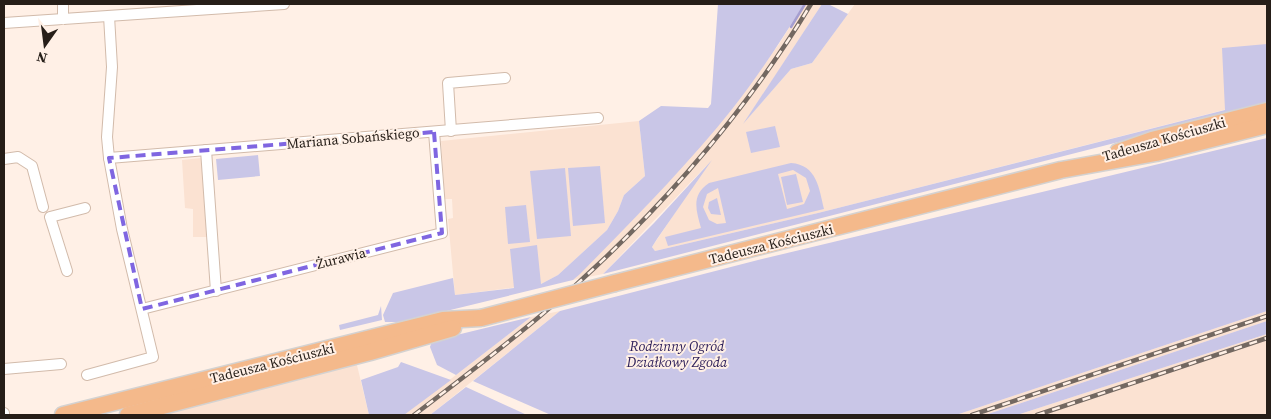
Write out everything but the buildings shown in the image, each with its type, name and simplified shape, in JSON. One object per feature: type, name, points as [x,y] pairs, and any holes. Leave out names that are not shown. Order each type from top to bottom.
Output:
[{"type":"main road","name":"Tadeusza Kościuszki","points":[[1062,170],[1152,140],[1267,111]]},
{"type":"main road","name":"Tadeusza Kościuszki","points":[[128,415],[370,352],[481,318],[615,283],[1062,170],[1156,153],[1267,125]]},
{"type":"main road","name":"Tadeusza Kościuszki","points":[[64,415],[443,320],[481,318]]},
{"type":"street","points":[[63,4],[63,19]]},
{"type":"street","points":[[4,23],[284,4]]},
{"type":"street","points":[[87,375],[153,357],[122,229],[109,158],[107,137],[112,67],[109,16]]},
{"type":"street","points":[[451,131],[448,83],[505,78]]},
{"type":"street","name":"Mariana Sobańskiego","points":[[109,158],[598,118]]},
{"type":"street","name":"Żurawia","points":[[142,309],[442,233],[434,132]]},
{"type":"street","points":[[206,150],[213,282],[216,291]]},
{"type":"street","points":[[4,159],[18,157],[32,166],[43,207]]},
{"type":"street","points":[[67,271],[50,217],[85,208]]},
{"type":"street","points":[[4,369],[61,364]]},
{"type":"highlighted area","points":[[434,132],[442,233],[142,309],[109,158]]},
{"type":"shaded area","points":[[804,4],[822,4],[747,119],[791,69],[812,63],[855,4],[1267,4],[1267,99],[818,213],[655,251],[652,247],[707,165],[603,274],[573,280],[648,204],[733,108],[779,44]]},
{"type":"shaded area","points":[[639,121],[645,176],[624,195],[618,211],[607,230],[558,275],[541,284],[455,295],[448,219],[453,218],[452,199],[445,199],[441,141]]},
{"type":"shaded area","points":[[201,158],[208,237],[193,237],[193,209],[185,208],[182,160]]},
{"type":"shaded area","points":[[560,311],[430,415],[404,415],[531,317]]},
{"type":"shaded area","points":[[1267,311],[1267,321],[985,415],[956,415]]},
{"type":"shaded area","points":[[1267,334],[1267,415],[1017,415]]},
{"type":"shaded area","points":[[356,361],[369,415],[157,415]]},
{"type":"green space","points":[[718,4],[804,4],[752,83],[715,130],[658,193],[580,274],[573,280],[401,322],[385,322],[383,315],[393,293],[453,278],[455,295],[514,288],[510,249],[537,245],[541,284],[558,275],[607,230],[618,211],[624,195],[645,176],[639,121],[661,106],[708,108],[711,104]]},
{"type":"green space","points":[[822,4],[828,4],[848,14],[812,63],[791,69],[743,124]]},
{"type":"green space","points":[[1267,44],[1267,104],[603,274],[654,223],[712,160],[657,239],[652,247],[655,251],[818,213],[1225,110],[1222,48]]},
{"type":"green space","points":[[775,126],[780,147],[751,153],[746,132]]},
{"type":"green space","name":"Rodzinny Ogród Działkowy Zgoda","points":[[1267,138],[1267,311],[956,415],[551,415],[473,381],[560,311],[758,260]]},
{"type":"green space","points":[[258,155],[260,176],[218,180],[216,159]]},
{"type":"green space","points":[[791,163],[800,165],[812,173],[818,186],[824,209],[668,246],[665,237],[701,228],[696,203],[699,193],[709,183]],"holes":[[[793,170],[806,178],[810,191],[804,204],[787,209],[778,174]],[[718,188],[726,223],[717,224],[709,220],[703,207],[707,194]]]},
{"type":"green space","points":[[600,166],[605,223],[573,226],[568,168]]},
{"type":"green space","points":[[565,168],[571,236],[537,239],[530,171]]},
{"type":"green space","points":[[796,174],[803,202],[787,205],[781,177]]},
{"type":"green space","points":[[717,198],[721,215],[711,214],[708,208],[709,202]]},
{"type":"green space","points":[[526,205],[530,242],[508,244],[505,207]]},
{"type":"green space","points":[[381,306],[382,320],[340,330],[339,325],[378,315]]},
{"type":"green space","points":[[531,317],[456,375],[437,365],[430,347],[432,341]]},
{"type":"green space","points":[[1267,321],[1267,334],[1017,415],[985,415]]},
{"type":"green space","points":[[401,362],[451,380],[404,415],[369,415],[361,380],[398,367]]},
{"type":"green space","points":[[466,387],[527,415],[430,415]]},
{"type":"waterway","points":[[791,27],[805,4]]},
{"type":"railway","points":[[414,415],[493,355],[539,317],[616,248],[688,172],[721,132],[783,48],[811,4]]},
{"type":"railway","points":[[972,415],[1267,316]]},
{"type":"railway","points":[[1037,415],[1267,338]]}]
